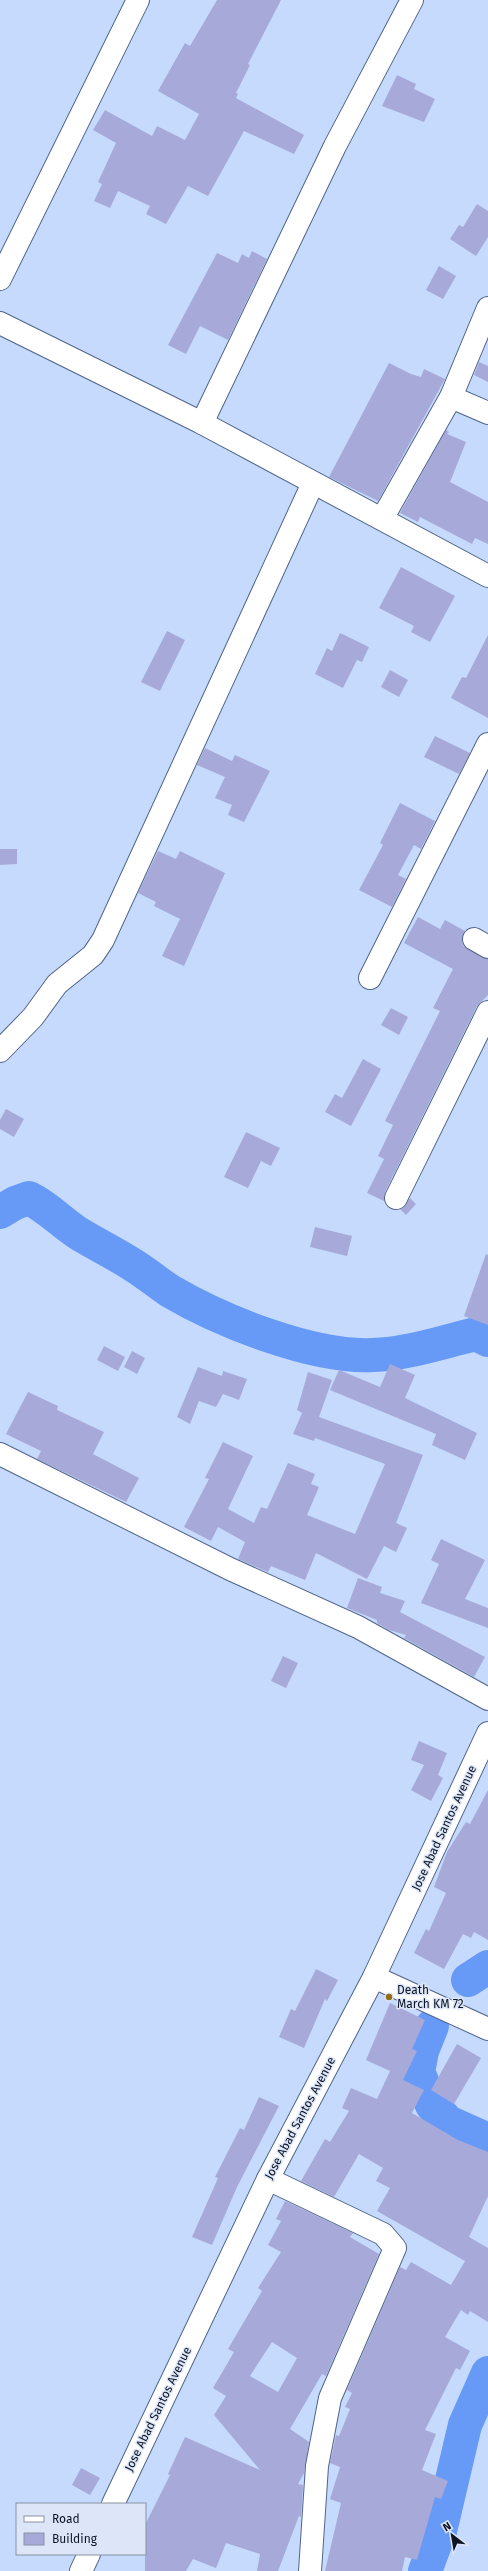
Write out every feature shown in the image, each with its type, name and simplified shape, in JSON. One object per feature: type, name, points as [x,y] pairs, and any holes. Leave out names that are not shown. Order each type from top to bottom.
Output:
[{"type":"main road","points":[[0,279],[138,0]]},
{"type":"main road","points":[[202,424],[335,146],[412,0]]},
{"type":"main road","points":[[382,519],[451,397],[488,308]]},
{"type":"main road","points":[[0,322],[202,424],[488,576]]},
{"type":"main road","points":[[451,397],[488,413]]},
{"type":"main road","points":[[0,1051],[33,1017],[56,984],[93,955],[103,940],[313,483]]},
{"type":"main road","points":[[370,978],[488,744]]},
{"type":"main road","points":[[396,1198],[488,1012]]},
{"type":"main road","points":[[0,1454],[230,1569],[358,1627],[488,1699]]},
{"type":"main road","name":"Jose Abad Santos Avenue","points":[[113,2503],[268,2179],[374,1977],[488,1733]]},
{"type":"main road","points":[[374,1977],[488,2029]]},
{"type":"main road","points":[[268,2179],[383,2234],[395,2248],[361,2330],[330,2398],[317,2466],[310,2571]]},
{"type":"main road","points":[[81,2571],[89,2555]]},
{"type":"building","points":[[217,0],[281,0],[248,64],[250,65],[236,93],[238,94],[236,98],[304,135],[294,154],[244,131],[208,196],[188,186],[166,224],[146,214],[150,206],[118,191],[110,208],[94,201],[102,184],[98,182],[116,143],[93,130],[105,110],[152,136],[157,126],[185,140],[199,114],[158,91],[185,43],[190,46]]},
{"type":"building","points":[[397,75],[416,84],[414,89],[435,99],[424,122],[382,106]]},
{"type":"building","points":[[477,204],[488,211],[488,237],[476,256],[450,239],[459,225],[463,227]]},
{"type":"building","points":[[252,251],[267,259],[228,340],[200,326],[186,354],[168,345],[217,253],[238,263],[242,254],[249,258]]},
{"type":"building","points":[[439,266],[456,276],[443,299],[426,290]]},
{"type":"building","points":[[479,362],[488,366],[488,382],[474,375]]},
{"type":"building","points":[[389,363],[411,374],[421,377],[424,369],[445,379],[378,501],[329,477]]},
{"type":"building","points":[[446,430],[449,432],[447,434],[466,442],[450,482],[488,502],[488,544],[475,538],[472,544],[420,517],[418,522],[400,513]]},
{"type":"building","points":[[401,567],[455,596],[430,642],[411,632],[414,626],[379,608]]},
{"type":"building","points":[[167,631],[185,640],[160,691],[141,682]]},
{"type":"building","points":[[340,633],[369,647],[362,662],[357,660],[343,688],[315,674],[327,648],[332,651]]},
{"type":"building","points":[[488,635],[488,718],[451,698],[462,677],[466,678]]},
{"type":"building","points":[[390,670],[408,680],[399,697],[381,687]]},
{"type":"building","points":[[435,736],[470,753],[459,774],[424,757]]},
{"type":"building","points":[[205,748],[232,761],[235,755],[270,771],[244,822],[228,815],[232,805],[215,798],[225,777],[197,765]]},
{"type":"building","points":[[400,803],[435,821],[421,849],[414,845],[398,875],[406,879],[392,907],[359,890],[383,845],[380,843]]},
{"type":"building","points":[[0,849],[17,849],[17,864],[0,865]]},
{"type":"building","points":[[158,851],[176,859],[180,851],[225,873],[184,966],[162,956],[180,919],[154,906],[156,902],[138,893]]},
{"type":"building","points":[[418,917],[440,929],[445,920],[465,931],[462,939],[463,946],[488,959],[488,995],[477,1006],[385,1192],[384,1201],[367,1193],[384,1159],[378,1156],[393,1125],[385,1121],[440,1011],[433,1008],[453,969],[404,943]]},
{"type":"building","points":[[391,1008],[408,1017],[399,1035],[381,1025]]},
{"type":"building","points":[[363,1059],[381,1069],[351,1126],[325,1112],[335,1094],[342,1098]]},
{"type":"building","points":[[6,1109],[24,1119],[14,1137],[0,1129],[0,1120]]},
{"type":"building","points":[[246,1132],[280,1148],[271,1166],[261,1161],[248,1188],[224,1177]]},
{"type":"building","points":[[410,1198],[416,1204],[406,1215],[400,1209]]},
{"type":"building","points":[[315,1227],[352,1236],[347,1256],[310,1247]]},
{"type":"building","points":[[486,1254],[488,1255],[488,1325],[464,1316]]},
{"type":"building","points":[[104,1346],[125,1357],[118,1371],[97,1360]]},
{"type":"building","points":[[132,1351],[145,1358],[137,1374],[124,1367]]},
{"type":"building","points":[[390,1364],[415,1375],[405,1398],[477,1433],[465,1460],[432,1445],[436,1434],[330,1390],[339,1370],[380,1387]]},
{"type":"building","points":[[198,1367],[222,1376],[223,1371],[247,1379],[239,1400],[223,1394],[216,1407],[199,1401],[190,1424],[177,1417]]},
{"type":"building","points":[[308,1372],[332,1380],[319,1417],[423,1455],[396,1523],[407,1528],[396,1552],[384,1546],[367,1579],[316,1553],[305,1580],[271,1566],[268,1572],[238,1559],[245,1542],[218,1527],[211,1541],[184,1527],[209,1479],[205,1478],[223,1442],[253,1456],[228,1509],[254,1523],[261,1507],[267,1509],[288,1463],[315,1474],[311,1484],[319,1487],[307,1515],[355,1534],[385,1464],[315,1438],[314,1441],[293,1434],[302,1413],[297,1410]]},
{"type":"building","points":[[28,1392],[58,1406],[57,1410],[104,1432],[93,1454],[139,1478],[126,1502],[37,1459],[41,1451],[6,1434]]},
{"type":"building","points":[[441,1539],[485,1560],[465,1599],[488,1608],[488,1628],[421,1603],[439,1564],[431,1560]]},
{"type":"building","points":[[358,1578],[382,1587],[380,1593],[405,1601],[400,1612],[485,1657],[474,1677],[404,1638],[406,1635],[389,1630],[377,1623],[377,1620],[347,1608]]},
{"type":"building","points":[[283,1656],[298,1663],[286,1688],[271,1681]]},
{"type":"building","points":[[419,1741],[447,1753],[438,1775],[443,1778],[431,1801],[411,1790],[424,1765],[411,1760]]},
{"type":"building","points":[[488,1790],[488,1940],[474,1932],[471,1938],[463,1934],[444,1969],[414,1953],[426,1929],[429,1931],[446,1893],[434,1887],[447,1852],[466,1822],[470,1824]]},
{"type":"building","points":[[316,1969],[338,1980],[327,2001],[325,1999],[304,2048],[279,2037],[291,2009],[295,2011]]},
{"type":"building","points":[[390,2003],[425,2020],[412,2049],[417,2051],[403,2080],[424,2090],[412,2113],[458,2140],[488,2152],[488,2196],[469,2237],[488,2248],[488,2322],[470,2311],[468,2315],[461,2310],[445,2337],[470,2351],[460,2370],[456,2368],[425,2430],[436,2434],[422,2470],[448,2481],[441,2499],[435,2497],[417,2560],[405,2557],[402,2571],[325,2571],[341,2503],[330,2499],[340,2467],[330,2463],[336,2435],[339,2436],[350,2409],[345,2407],[352,2393],[347,2390],[400,2267],[406,2270],[411,2262],[451,2285],[465,2261],[377,2211],[390,2188],[376,2181],[383,2168],[359,2154],[334,2197],[301,2181],[325,2139],[330,2142],[349,2111],[342,2108],[351,2088],[377,2099],[390,2071],[366,2060]]},
{"type":"building","points":[[457,2044],[481,2058],[454,2104],[431,2090]]},
{"type":"building","points":[[259,2097],[279,2106],[237,2187],[212,2245],[192,2237],[218,2178],[215,2177],[240,2128],[244,2130]]},
{"type":"building","points":[[285,2201],[353,2233],[350,2237],[379,2254],[326,2376],[322,2374],[290,2429],[309,2442],[304,2473],[298,2484],[303,2485],[301,2517],[299,2516],[278,2571],[257,2571],[260,2554],[226,2543],[216,2568],[193,2559],[186,2571],[145,2571],[146,2523],[170,2475],[168,2474],[185,2437],[260,2470],[214,2415],[226,2396],[213,2388],[234,2352],[228,2349],[262,2291],[258,2288],[281,2252],[268,2245],[281,2221],[276,2219]],"holes":[[[272,2342],[297,2358],[278,2392],[250,2376]]]},
{"type":"building","points":[[81,2468],[100,2478],[90,2495],[72,2485]]},
{"type":"waterway","points":[[0,1212],[15,1203],[29,1198],[43,1206],[81,1235],[143,1271],[170,1291],[215,1314],[241,1325],[296,1344],[349,1354],[373,1355],[412,1350],[476,1334],[488,1340]]},
{"type":"waterway","points":[[468,1980],[488,1967]]},
{"type":"waterway","points":[[432,2026],[422,2051],[418,2072],[432,2105],[448,2122],[488,2140]]},
{"type":"waterway","points":[[425,2571],[440,2531],[465,2425],[488,2373]]},
{"type":"place","name":"Death March KM 72","points":[[389,1997]]}]
